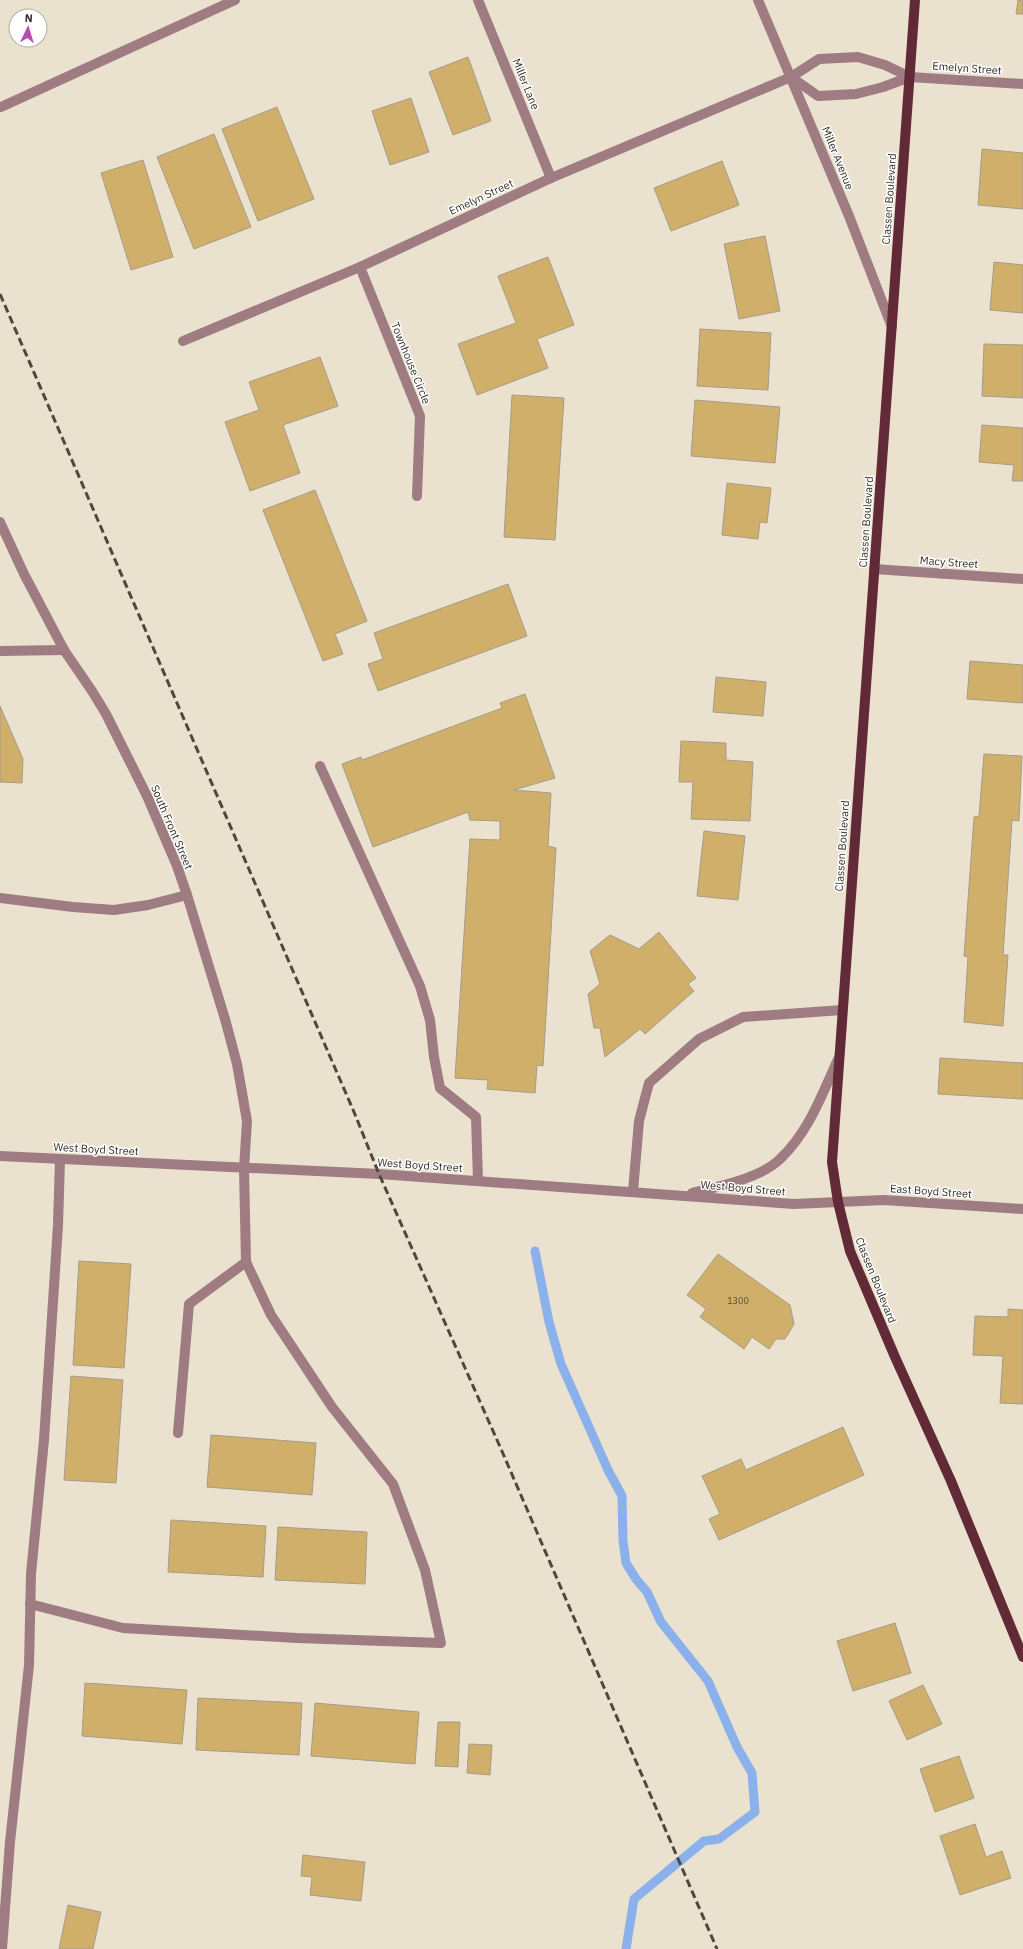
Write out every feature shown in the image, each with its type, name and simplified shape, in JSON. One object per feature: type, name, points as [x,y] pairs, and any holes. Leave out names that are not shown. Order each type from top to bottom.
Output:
[{"type":"main road","name":"Classen Boulevard","points":[[916,0],[832,1162],[838,1202],[850,1251],[895,1357],[951,1481],[1023,1657]]},
{"type":"street","points":[[1,107],[235,0]]},
{"type":"street","name":"Miller Lane","points":[[478,0],[551,178]]},
{"type":"street","name":"Miller Avenue","points":[[758,0],[848,216],[892,327]]},
{"type":"street","name":"Emelyn Street","points":[[183,341],[360,267],[551,178],[791,77],[818,59],[858,57],[885,64],[910,77]]},
{"type":"street","name":"Emelyn Street","points":[[791,77],[818,96],[856,94],[883,87],[910,77],[1023,84]]},
{"type":"street","name":"Townhouse Circle","points":[[360,267],[420,416],[417,496]]},
{"type":"street","name":"South Front Street","points":[[0,522],[24,574],[64,650],[92,690],[106,714],[147,796],[177,866],[187,896],[225,1019],[237,1064],[247,1121],[244,1169],[246,1262]]},
{"type":"street","name":"Macy Street","points":[[874,569],[1023,579]]},
{"type":"street","points":[[0,651],[64,650]]},
{"type":"street","points":[[320,766],[420,986],[430,1020],[434,1057],[440,1088],[476,1117],[478,1181]]},
{"type":"street","points":[[0,898],[73,908],[114,910],[148,905],[187,896]]},
{"type":"street","points":[[633,1192],[639,1122],[649,1083],[699,1039],[743,1017],[842,1010]]},
{"type":"street","points":[[683,1195],[725,1185],[756,1174],[779,1160],[797,1140],[808,1123],[839,1056]]},
{"type":"street","name":"West Boyd Street","points":[[0,1156],[244,1169],[379,1174],[794,1204],[838,1202]]},
{"type":"street","points":[[2,1949],[10,1842],[29,1665],[31,1574],[44,1440],[58,1225],[60,1160]]},
{"type":"street","name":"East Boyd Street","points":[[838,1202],[884,1200],[1023,1209]]},
{"type":"street","points":[[30,1604],[123,1628],[297,1638],[441,1643],[425,1570],[393,1484],[332,1407],[271,1315],[246,1262],[189,1304],[178,1433]]},
{"type":"building","points":[[1018,0],[1023,0],[1023,14],[1016,14]]},
{"type":"building","points":[[468,57],[491,121],[453,135],[429,72]]},
{"type":"building","points":[[411,98],[429,152],[390,165],[372,111]]},
{"type":"building","points":[[277,107],[314,199],[258,221],[222,129]]},
{"type":"building","points":[[214,134],[251,227],[194,249],[157,157]]},
{"type":"building","points":[[982,149],[1023,153],[1023,209],[978,205]]},
{"type":"building","points":[[143,160],[173,257],[131,270],[101,173]]},
{"type":"building","points":[[722,161],[739,205],[671,231],[654,188]]},
{"type":"building","points":[[765,236],[780,311],[739,319],[724,244]]},
{"type":"building","points":[[548,257],[574,325],[537,339],[548,368],[477,395],[458,344],[516,323],[498,276]]},
{"type":"building","points":[[994,262],[1023,265],[1023,313],[990,310]]},
{"type":"building","points":[[700,329],[771,333],[768,390],[697,386]]},
{"type":"building","points":[[984,344],[1023,345],[1023,398],[982,396]]},
{"type":"building","points":[[320,357],[338,406],[283,425],[300,473],[250,491],[225,422],[259,410],[249,382]]},
{"type":"building","points":[[512,395],[564,398],[555,540],[504,537]]},
{"type":"building","points":[[695,400],[780,407],[775,463],[691,456]]},
{"type":"building","points":[[982,425],[1023,428],[1023,481],[1012,481],[1014,465],[979,462]]},
{"type":"building","points":[[727,483],[771,488],[767,523],[760,522],[758,539],[722,535]]},
{"type":"building","points":[[315,490],[367,621],[335,634],[343,654],[323,661],[263,510]]},
{"type":"building","points":[[508,584],[527,636],[378,691],[368,664],[383,659],[374,633]]},
{"type":"building","points":[[970,661],[1023,665],[1023,703],[967,699]]},
{"type":"building","points":[[716,677],[766,682],[763,716],[713,712]]},
{"type":"building","points":[[525,694],[555,778],[514,790],[551,793],[548,846],[556,848],[543,1066],[537,1065],[535,1093],[487,1089],[488,1080],[455,1078],[470,839],[500,840],[500,821],[470,820],[468,812],[373,847],[342,764],[361,757],[362,760],[502,708],[500,703]]},
{"type":"building","points":[[0,706],[23,759],[22,783],[0,782]]},
{"type":"building","points":[[681,741],[726,743],[726,760],[753,762],[750,821],[691,819],[693,782],[679,782]]},
{"type":"building","points":[[984,754],[1022,756],[1019,821],[1012,820],[1003,955],[1008,955],[1003,1026],[964,1022],[968,957],[964,956],[974,817],[979,816]]},
{"type":"building","points":[[704,831],[745,836],[738,900],[697,896]]},
{"type":"building","points":[[659,932],[696,978],[688,984],[694,991],[645,1034],[640,1029],[605,1057],[600,1028],[594,1028],[588,994],[600,984],[590,951],[610,935],[639,949]]},
{"type":"building","points":[[940,1058],[1023,1063],[1023,1099],[938,1094]]},
{"type":"building","points":[[718,1254],[790,1305],[794,1324],[785,1339],[776,1339],[769,1349],[752,1337],[744,1349],[700,1317],[706,1309],[687,1295]]},
{"type":"building","points":[[79,1261],[131,1264],[124,1368],[73,1365]]},
{"type":"building","points":[[1008,1309],[1023,1310],[1023,1404],[1000,1403],[1003,1356],[973,1355],[975,1316],[1008,1317]]},
{"type":"building","points":[[71,1376],[123,1380],[116,1483],[64,1480]]},
{"type":"building","points":[[843,1427],[864,1475],[719,1540],[709,1519],[720,1514],[702,1476],[741,1459],[746,1470]]},
{"type":"building","points":[[211,1435],[316,1443],[312,1495],[207,1487]]},
{"type":"building","points":[[171,1520],[266,1526],[263,1577],[168,1572]]},
{"type":"building","points":[[278,1527],[367,1532],[365,1584],[275,1580]]},
{"type":"building","points":[[895,1623],[911,1673],[853,1691],[837,1641]]},
{"type":"building","points":[[85,1683],[187,1690],[182,1744],[82,1736]]},
{"type":"building","points":[[923,1685],[942,1724],[907,1740],[889,1701]]},
{"type":"building","points":[[198,1698],[302,1703],[299,1755],[196,1750]]},
{"type":"building","points":[[315,1703],[419,1712],[415,1764],[311,1756]]},
{"type":"building","points":[[438,1722],[460,1722],[458,1767],[435,1766]]},
{"type":"building","points":[[469,1744],[492,1745],[490,1775],[467,1773]]},
{"type":"building","points":[[959,1756],[974,1798],[935,1812],[920,1769]]},
{"type":"building","points":[[975,1824],[986,1857],[1002,1851],[1011,1878],[960,1895],[940,1836]]},
{"type":"building","points":[[303,1855],[365,1862],[361,1901],[310,1895],[312,1877],[301,1876]]},
{"type":"building","points":[[68,1905],[101,1912],[93,1949],[59,1949]]},
{"type":"waterway","points":[[535,1251],[549,1322],[561,1364],[608,1470],[622,1496],[623,1541],[626,1563],[636,1579],[647,1592],[661,1622],[708,1681],[737,1747],[752,1773],[755,1812],[719,1839],[704,1841],[634,1899],[626,1949]]},
{"type":"railway","points":[[0,294],[354,1112],[379,1174],[501,1449],[717,1949]]}]
